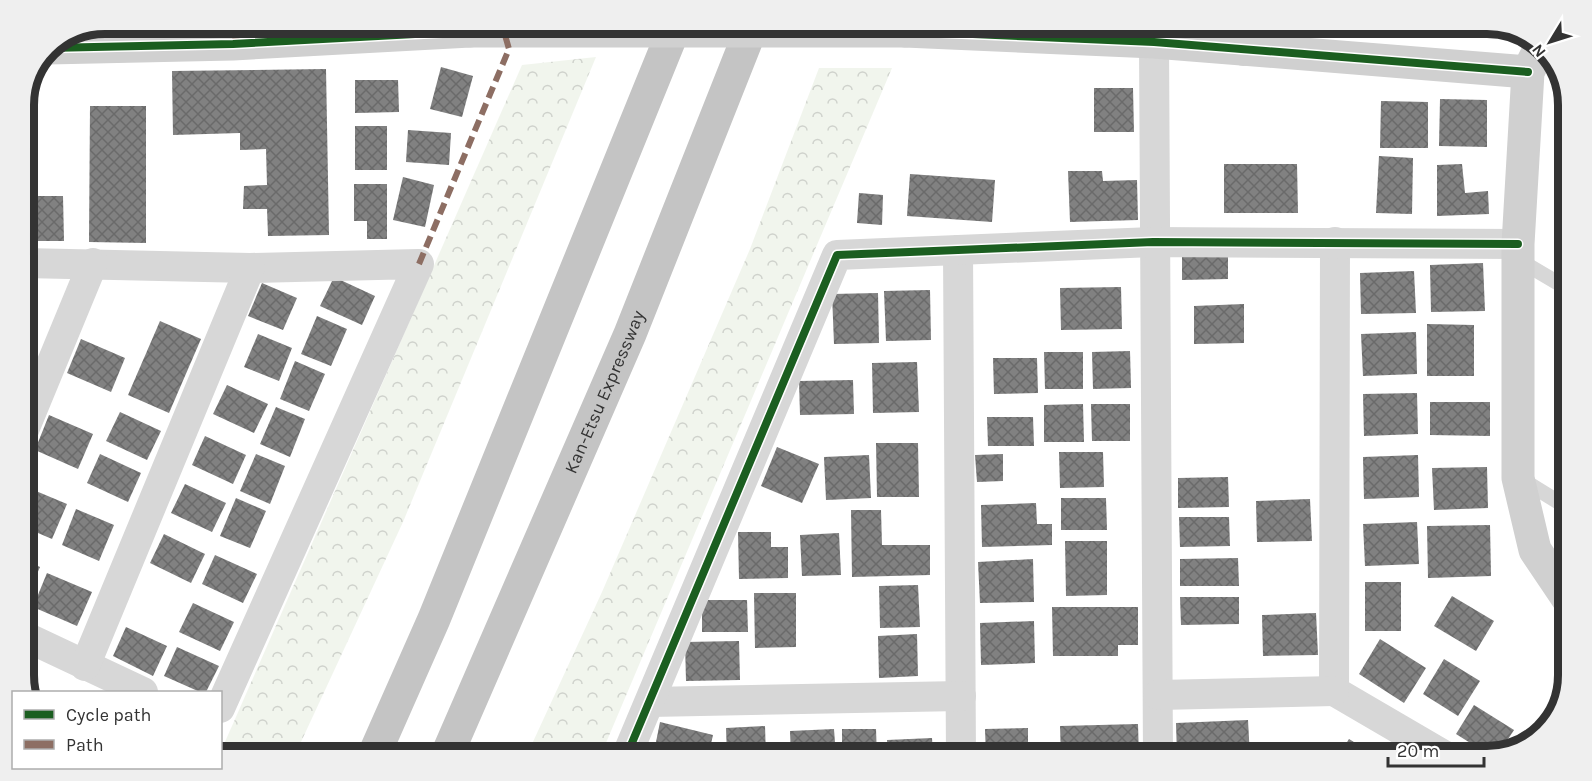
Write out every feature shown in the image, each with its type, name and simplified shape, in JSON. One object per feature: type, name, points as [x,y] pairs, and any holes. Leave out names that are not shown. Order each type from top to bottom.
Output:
[{"type":"highway","points":[[378,746],[434,618],[672,34]]},
{"type":"highway","name":"Kan-Etsu Expressway","points":[[451,746],[630,334],[749,34]]},
{"type":"highway","points":[[474,746],[645,349],[755,34]]},
{"type":"street","points":[[64,48],[233,44],[430,34]]},
{"type":"street","points":[[973,34],[1154,42],[1245,37],[1520,59]]},
{"type":"street","points":[[1154,42],[1153,242],[1158,746]]},
{"type":"street","points":[[1533,72],[1519,252],[1518,478],[1535,550],[1558,584]]},
{"type":"street","points":[[631,746],[837,255],[1153,242],[1335,242],[1519,252]]},
{"type":"street","points":[[1334,691],[1335,242]]},
{"type":"street","points":[[957,250],[961,746]]},
{"type":"street","points":[[35,263],[93,262],[250,268],[419,264],[222,704]]},
{"type":"street","points":[[35,403],[93,262]]},
{"type":"street","points":[[85,666],[250,268]]},
{"type":"street","points":[[35,641],[139,691]]},
{"type":"street","points":[[1158,696],[1334,691],[1426,746]]},
{"type":"street","points":[[650,702],[961,696]]},
{"type":"lane","points":[[1519,252],[1557,281]]},
{"type":"lane","points":[[1518,478],[1558,502]]},
{"type":"green space","points":[[596,57],[403,522],[299,746],[223,746],[522,65]]},
{"type":"green space","points":[[819,68],[892,68],[605,746],[531,746],[602,592],[750,249]]},
{"type":"building","points":[[441,67],[473,76],[462,117],[430,109]]},
{"type":"building","points":[[326,69],[329,235],[268,236],[267,209],[243,209],[244,186],[267,185],[266,149],[240,150],[240,133],[173,135],[172,71]]},
{"type":"building","points":[[355,80],[398,80],[399,112],[355,113]]},
{"type":"building","points":[[1094,88],[1133,88],[1134,132],[1094,132]]},
{"type":"building","points":[[1440,99],[1487,100],[1487,147],[1439,146]]},
{"type":"building","points":[[1381,101],[1428,102],[1428,148],[1380,148]]},
{"type":"building","points":[[90,106],[146,106],[146,243],[89,242]]},
{"type":"building","points":[[355,126],[387,126],[387,170],[355,170]]},
{"type":"building","points":[[408,130],[451,133],[449,165],[406,162]]},
{"type":"building","points":[[1379,156],[1413,158],[1412,214],[1376,213]]},
{"type":"building","points":[[1224,164],[1297,164],[1298,213],[1224,213]]},
{"type":"building","points":[[1462,164],[1465,193],[1488,191],[1489,214],[1437,216],[1437,165]]},
{"type":"building","points":[[1068,171],[1102,171],[1103,181],[1137,180],[1138,220],[1070,222]]},
{"type":"building","points":[[910,174],[995,180],[992,222],[907,216]]},
{"type":"building","points":[[403,177],[434,185],[425,227],[393,220]]},
{"type":"building","points":[[354,184],[387,184],[387,239],[367,239],[367,221],[354,221]]},
{"type":"building","points":[[859,193],[883,195],[882,225],[857,223]]},
{"type":"building","points":[[35,196],[63,196],[64,241],[35,241]]},
{"type":"building","points":[[1182,255],[1228,255],[1228,279],[1182,280]]},
{"type":"building","points":[[1483,263],[1485,311],[1431,312],[1430,265]]},
{"type":"building","points":[[1414,271],[1416,313],[1361,314],[1360,273]]},
{"type":"building","points":[[334,277],[375,296],[362,325],[320,306]]},
{"type":"building","points":[[262,283],[297,298],[283,330],[248,316]]},
{"type":"building","points":[[1121,287],[1122,329],[1061,330],[1060,288]]},
{"type":"building","points":[[930,290],[931,340],[886,341],[884,291]]},
{"type":"building","points":[[878,293],[879,343],[834,344],[832,294]]},
{"type":"building","points":[[1244,304],[1244,343],[1194,344],[1194,306]]},
{"type":"building","points":[[317,316],[347,329],[331,366],[301,354]]},
{"type":"building","points":[[160,321],[201,339],[169,413],[128,395]]},
{"type":"building","points":[[1427,324],[1474,325],[1474,376],[1427,376]]},
{"type":"building","points":[[1416,332],[1417,374],[1363,376],[1361,334]]},
{"type":"building","points":[[258,334],[292,348],[279,381],[244,367]]},
{"type":"building","points":[[81,339],[125,358],[111,392],[67,373]]},
{"type":"building","points":[[1130,351],[1131,388],[1093,389],[1092,352]]},
{"type":"building","points":[[1044,352],[1083,352],[1083,389],[1045,389]]},
{"type":"building","points":[[993,358],[1037,358],[1038,393],[994,394]]},
{"type":"building","points":[[295,361],[325,374],[309,411],[280,399]]},
{"type":"building","points":[[917,362],[919,412],[873,413],[872,363]]},
{"type":"building","points":[[853,380],[854,414],[800,415],[799,381]]},
{"type":"building","points":[[227,385],[268,404],[254,433],[213,414]]},
{"type":"building","points":[[1417,393],[1418,434],[1364,436],[1363,394]]},
{"type":"building","points":[[1430,402],[1490,402],[1490,436],[1430,435]]},
{"type":"building","points":[[1083,404],[1084,442],[1044,442],[1044,405]]},
{"type":"building","points":[[1091,404],[1130,404],[1130,441],[1092,441]]},
{"type":"building","points":[[276,407],[305,419],[290,457],[260,444]]},
{"type":"building","points":[[120,412],[161,431],[147,460],[106,441]]},
{"type":"building","points":[[49,415],[93,434],[78,469],[35,450]]},
{"type":"building","points":[[987,417],[1033,417],[1034,446],[988,446]]},
{"type":"building","points":[[205,436],[246,455],[233,484],[192,465]]},
{"type":"building","points":[[876,443],[918,443],[919,497],[877,497]]},
{"type":"building","points":[[777,447],[819,464],[802,503],[761,486]]},
{"type":"building","points":[[1059,452],[1103,452],[1104,487],[1060,488]]},
{"type":"building","points":[[100,454],[141,473],[128,502],[87,483]]},
{"type":"building","points":[[256,454],[285,466],[270,504],[240,491]]},
{"type":"building","points":[[1003,454],[1003,481],[977,482],[975,455]]},
{"type":"building","points":[[869,455],[871,498],[826,500],[824,457]]},
{"type":"building","points":[[1418,455],[1419,497],[1364,499],[1363,457]]},
{"type":"building","points":[[1487,467],[1488,508],[1434,510],[1432,468]]},
{"type":"building","points":[[1228,477],[1229,507],[1178,508],[1178,478]]},
{"type":"building","points":[[185,484],[226,503],[212,532],[171,513]]},
{"type":"building","points":[[35,491],[67,504],[52,539],[35,532]]},
{"type":"building","points":[[236,498],[266,511],[250,548],[220,536]]},
{"type":"building","points":[[1061,498],[1106,498],[1107,530],[1061,530]]},
{"type":"building","points":[[1310,499],[1312,541],[1257,542],[1256,501]]},
{"type":"building","points":[[1036,503],[1037,524],[1052,524],[1052,545],[982,547],[981,505]]},
{"type":"building","points":[[76,509],[114,525],[99,561],[62,545]]},
{"type":"building","points":[[851,510],[881,510],[882,545],[930,545],[930,575],[852,577]]},
{"type":"building","points":[[1179,517],[1229,517],[1230,546],[1180,547]]},
{"type":"building","points":[[1417,522],[1419,564],[1365,566],[1363,524]]},
{"type":"building","points":[[1490,525],[1491,576],[1428,578],[1427,526]]},
{"type":"building","points":[[738,532],[771,532],[771,547],[788,547],[788,578],[739,579]]},
{"type":"building","points":[[839,533],[841,575],[802,576],[800,535]]},
{"type":"building","points":[[164,534],[205,554],[191,583],[150,563]]},
{"type":"building","points":[[1065,541],[1107,541],[1107,595],[1066,596]]},
{"type":"building","points":[[215,555],[257,574],[243,603],[202,584]]},
{"type":"building","points":[[1238,558],[1239,586],[1180,586],[1180,559]]},
{"type":"building","points":[[1033,559],[1034,602],[980,603],[978,562]]},
{"type":"building","points":[[35,565],[40,567],[35,579]]},
{"type":"building","points":[[47,573],[92,592],[77,626],[35,608],[35,602]]},
{"type":"building","points":[[1365,582],[1401,582],[1401,631],[1365,631]]},
{"type":"building","points":[[918,585],[920,627],[880,628],[879,586]]},
{"type":"building","points":[[754,593],[796,593],[796,647],[755,648]]},
{"type":"building","points":[[1452,596],[1494,621],[1476,651],[1434,626]]},
{"type":"building","points":[[1180,597],[1239,597],[1239,624],[1181,625]]},
{"type":"building","points":[[702,600],[747,600],[748,632],[702,632]]},
{"type":"building","points":[[193,603],[234,622],[220,651],[179,632]]},
{"type":"building","points":[[1052,607],[1138,607],[1138,645],[1118,645],[1118,656],[1053,656]]},
{"type":"building","points":[[1316,613],[1318,655],[1263,656],[1262,615]]},
{"type":"building","points":[[1034,621],[1035,663],[981,665],[980,623]]},
{"type":"building","points":[[126,627],[167,646],[153,676],[113,656]]},
{"type":"building","points":[[917,634],[918,676],[879,678],[878,636]]},
{"type":"building","points":[[1380,639],[1426,668],[1404,703],[1359,674]]},
{"type":"building","points":[[739,641],[740,680],[686,681],[685,642]]},
{"type":"building","points":[[177,647],[219,666],[206,691],[198,691],[164,676]]},
{"type":"building","points":[[1444,659],[1480,681],[1458,716],[1423,694]]},
{"type":"building","points":[[1474,705],[1514,730],[1505,744],[1496,746],[1475,746],[1456,734]]},
{"type":"building","points":[[1248,720],[1249,746],[1177,746],[1176,723]]},
{"type":"building","points":[[660,722],[713,735],[710,746],[655,746]]},
{"type":"building","points":[[1138,724],[1139,746],[1061,746],[1060,726]]},
{"type":"building","points":[[765,726],[766,746],[727,746],[726,728]]},
{"type":"building","points":[[1028,728],[1028,746],[986,746],[985,729]]},
{"type":"building","points":[[834,729],[835,746],[791,746],[790,731]]},
{"type":"building","points":[[842,729],[876,729],[877,746],[842,746]]},
{"type":"building","points":[[932,738],[932,746],[887,746],[887,740]]},
{"type":"building","points":[[1349,739],[1360,746],[1345,746]]},
{"type":"marked path","points":[[233,44],[238,34]]},
{"type":"marked path","points":[[419,264],[509,49],[505,34]]},
{"type":"cycle path","points":[[64,48],[233,44],[415,34]]},
{"type":"cycle path","points":[[973,34],[1154,42],[1520,71]]},
{"type":"cycle path","points":[[631,746],[837,255],[1153,242],[1518,244]]}]
